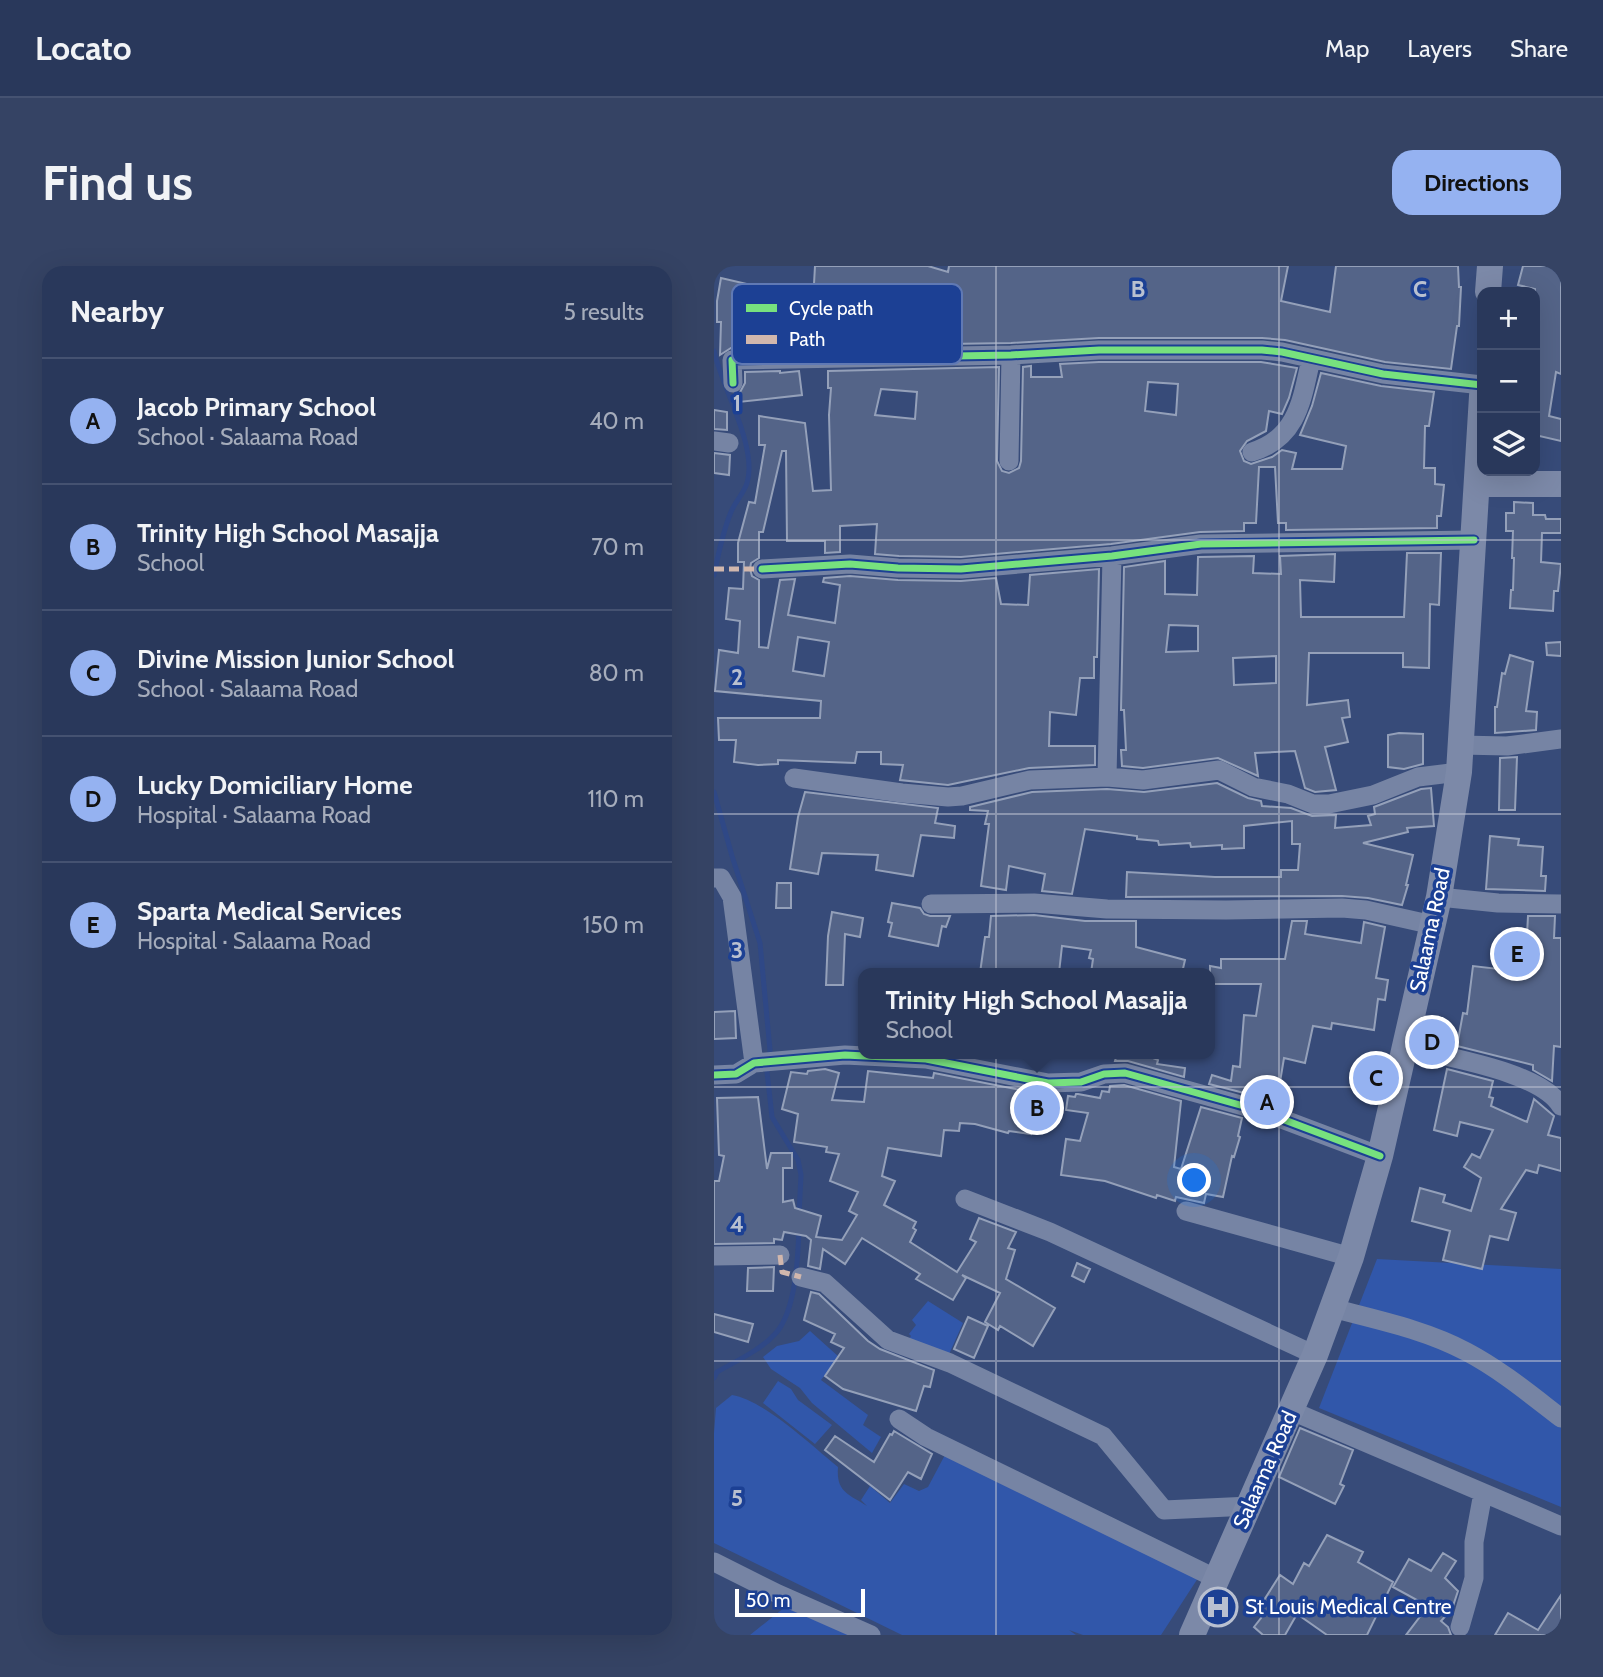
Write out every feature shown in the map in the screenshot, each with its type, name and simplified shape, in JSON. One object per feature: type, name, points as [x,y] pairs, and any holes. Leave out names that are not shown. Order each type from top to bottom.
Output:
[{"type":"main road","points":[[1488,287],[1490,266]]},
{"type":"main road","name":"Salaama Road","points":[[1192,1635],[1292,1411],[1352,1257],[1406,1047],[1439,897],[1459,772],[1481,413]]},
{"type":"main road","points":[[1477,484],[1561,484]]},
{"type":"street","points":[[962,356],[1099,350],[1262,349],[1383,374],[1477,383]]},
{"type":"street","points":[[1009,461],[1011,355]]},
{"type":"street","points":[[1252,452],[1277,440],[1296,417],[1311,359]]},
{"type":"street","points":[[762,569],[850,564],[961,569],[1112,556],[1201,544],[1474,540]]},
{"type":"street","points":[[1107,777],[1112,556]]},
{"type":"street","points":[[1461,746],[1507,746],[1561,739]]},
{"type":"street","points":[[794,778],[948,797],[1030,780],[1107,777],[1143,780],[1200,771],[1219,771],[1253,787],[1288,794],[1313,804],[1329,804],[1373,794],[1418,777],[1459,772]]},
{"type":"street","points":[[714,878],[721,878],[732,897],[759,1063]]},
{"type":"street","points":[[1439,897],[1498,903],[1561,904]]},
{"type":"street","points":[[931,904],[1034,903],[1107,909],[1342,908],[1366,910],[1433,925]]},
{"type":"street","points":[[1406,1047],[1489,1067],[1524,1079],[1552,1094],[1561,1106]]},
{"type":"street","points":[[714,1075],[736,1074],[759,1063],[858,1056]]},
{"type":"street","points":[[926,1059],[1048,1083],[1080,1082],[1104,1074],[1125,1073],[1249,1107],[1380,1156]]},
{"type":"street","points":[[965,1199],[1050,1232],[1315,1354]]},
{"type":"street","points":[[1186,1211],[1352,1257]]},
{"type":"street","points":[[714,1256],[780,1255]]},
{"type":"street","points":[[801,1277],[825,1283],[888,1340],[950,1363],[1103,1436],[1164,1510],[1250,1506]]},
{"type":"street","points":[[1332,1308],[1430,1335],[1467,1352],[1496,1369],[1561,1418]]},
{"type":"street","points":[[1292,1411],[1561,1526]]},
{"type":"street","points":[[899,1419],[926,1437],[1217,1579]]},
{"type":"street","points":[[1460,1627],[1474,1578],[1474,1542],[1483,1493]]},
{"type":"street","points":[[714,1562],[871,1635]]},
{"type":"shaded area","points":[[1377,1259],[1561,1269],[1561,1507],[1319,1408]]},
{"type":"shaded area","points":[[928,1301],[963,1323],[946,1361],[902,1348],[916,1325],[912,1320]]},
{"type":"shaded area","points":[[810,1331],[839,1357],[821,1380],[868,1415],[863,1425],[881,1437],[872,1453],[812,1403],[800,1388],[771,1369],[763,1357],[777,1346],[799,1341]]},
{"type":"shaded area","points":[[778,1381],[832,1425],[815,1444],[763,1403]]},
{"type":"shaded area","points":[[732,1395],[758,1405],[801,1436],[838,1467],[841,1487],[867,1506],[861,1500],[870,1486],[890,1503],[904,1484],[919,1491],[928,1487],[946,1453],[1200,1575],[1161,1635],[1083,1635],[1069,1630],[1076,1635],[902,1635],[714,1543],[716,1408]]},
{"type":"shaded area","points":[[785,1607],[850,1635],[750,1635]]},
{"type":"building","points":[[815,266],[928,266],[948,272],[949,266],[1288,266],[1281,301],[1330,312],[1336,266],[1458,266],[1461,287],[1459,326],[1451,369],[1385,362],[1285,340],[1262,338],[1099,338],[962,344],[962,284],[814,284]]},
{"type":"building","points":[[1523,266],[1561,266],[1561,374],[1556,372],[1549,416],[1561,419],[1561,441],[1540,436],[1540,287],[1518,285]]},
{"type":"building","points":[[721,278],[747,284],[732,284],[732,348],[720,355],[721,322],[717,322]]},
{"type":"building","points":[[1261,362],[1297,368],[1282,414],[1269,411],[1266,431],[1247,441],[1240,451],[1244,461],[1251,464],[1272,457],[1282,450],[1296,453],[1292,469],[1342,469],[1346,446],[1300,435],[1321,373],[1381,386],[1434,392],[1429,426],[1425,426],[1424,468],[1435,468],[1435,484],[1444,485],[1437,528],[1286,530],[1286,523],[1278,523],[1275,467],[1259,467],[1256,523],[1244,523],[1244,531],[1200,532],[1111,544],[961,557],[899,556],[875,554],[877,524],[840,526],[840,552],[825,553],[825,541],[787,541],[786,451],[782,451],[763,532],[759,532],[759,558],[751,563],[750,569],[752,576],[759,580],[759,647],[768,648],[780,580],[795,579],[788,615],[835,623],[840,585],[823,582],[824,578],[850,576],[961,581],[996,578],[1001,604],[1028,605],[1030,575],[1099,569],[1094,678],[1080,678],[1076,715],[1050,712],[1049,746],[1095,746],[1095,765],[1029,768],[948,785],[900,780],[903,765],[881,764],[881,752],[857,752],[855,763],[778,760],[778,764],[758,765],[734,762],[736,740],[719,740],[718,718],[820,718],[821,701],[715,691],[719,650],[738,653],[740,621],[726,619],[729,588],[743,589],[744,562],[738,562],[738,543],[749,502],[755,503],[765,445],[759,445],[759,416],[805,423],[813,491],[831,490],[831,388],[828,388],[828,371],[999,367],[997,461],[1002,471],[1009,473],[1019,468],[1021,461],[1023,367],[1031,366],[1031,377],[1062,377],[1060,364]],"holes":[[[1148,382],[1178,384],[1176,415],[1145,411]],[[881,389],[917,392],[915,419],[875,415]],[[798,637],[829,642],[824,676],[793,671]]]},
{"type":"building","points":[[799,371],[802,395],[739,402],[739,394],[745,383],[745,372]]},
{"type":"building","points":[[714,410],[727,412],[727,430],[714,429]]},
{"type":"building","points":[[714,453],[730,455],[729,475],[714,473]]},
{"type":"building","points":[[1514,502],[1533,503],[1533,515],[1545,515],[1546,519],[1561,519],[1561,533],[1542,533],[1541,562],[1561,564],[1558,591],[1554,591],[1553,611],[1510,608],[1513,590],[1513,531],[1506,531],[1506,513],[1514,513]]},
{"type":"building","points":[[1407,553],[1441,553],[1439,605],[1430,604],[1429,668],[1403,667],[1403,653],[1309,653],[1307,705],[1348,700],[1350,717],[1342,718],[1348,742],[1325,747],[1336,790],[1315,792],[1305,788],[1295,751],[1255,753],[1258,776],[1218,758],[1143,768],[1122,766],[1121,750],[1126,750],[1124,710],[1121,710],[1124,567],[1165,561],[1165,594],[1197,595],[1198,557],[1254,556],[1253,573],[1281,574],[1280,556],[1335,554],[1334,582],[1300,580],[1301,617],[1404,617]],"holes":[[[1169,625],[1198,626],[1198,651],[1166,652]],[[1276,656],[1276,683],[1234,685],[1233,658]]]},
{"type":"building","points":[[1561,642],[1561,656],[1547,655],[1546,643]]},
{"type":"building","points":[[1510,655],[1533,662],[1526,711],[1537,712],[1536,730],[1495,733],[1495,707],[1502,673],[1505,674]]},
{"type":"building","points":[[1423,734],[1423,764],[1404,769],[1388,767],[1388,735]]},
{"type":"building","points":[[1517,757],[1515,810],[1499,810],[1500,758]]},
{"type":"building","points":[[1217,783],[1248,798],[1261,801],[1262,806],[1291,808],[1312,816],[1336,815],[1335,828],[1371,825],[1368,816],[1375,814],[1374,807],[1421,789],[1431,788],[1434,826],[1407,828],[1408,832],[1363,843],[1413,855],[1402,905],[1342,896],[1126,897],[1127,872],[1215,877],[1281,877],[1281,870],[1298,870],[1300,844],[1292,844],[1292,821],[1244,826],[1244,848],[1222,849],[1222,845],[1159,845],[1158,841],[1137,839],[1137,836],[1085,829],[1072,894],[1042,891],[1045,874],[1009,866],[1006,890],[981,886],[989,824],[985,824],[988,811],[970,810],[970,807],[1032,792],[1107,789],[1144,792]]},
{"type":"building","points":[[805,792],[938,808],[935,823],[955,826],[954,838],[921,835],[913,876],[876,870],[878,855],[822,853],[818,874],[790,869]]},
{"type":"building","points":[[1490,836],[1519,839],[1518,845],[1543,847],[1541,876],[1546,876],[1545,891],[1486,889]]},
{"type":"building","points":[[777,883],[791,883],[791,908],[776,908]]},
{"type":"building","points":[[892,903],[920,908],[924,914],[930,916],[950,916],[946,927],[942,926],[938,946],[889,936],[892,923],[888,922]]},
{"type":"building","points":[[832,912],[863,918],[860,937],[845,934],[843,985],[826,985]]},
{"type":"building","points":[[1034,915],[1085,921],[1136,921],[1136,947],[1185,960],[1183,968],[1092,968],[1093,959],[1089,958],[1091,950],[1062,946],[1060,968],[981,968],[985,937],[989,937],[991,916]]},
{"type":"building","points":[[1528,916],[1555,916],[1554,938],[1561,938],[1561,1047],[1554,1046],[1552,1081],[1533,1070],[1533,1065],[1457,1046],[1463,1013],[1467,1014],[1473,966],[1498,969],[1500,945],[1509,945],[1510,934],[1527,935]]},
{"type":"building","points":[[1292,921],[1307,921],[1305,934],[1361,943],[1364,922],[1385,927],[1376,978],[1388,980],[1385,1000],[1378,999],[1374,1030],[1332,1023],[1331,1029],[1313,1026],[1305,1063],[1284,1058],[1278,1094],[1249,1090],[1248,1094],[1209,1084],[1212,1075],[1231,1081],[1233,1066],[1240,1067],[1244,1015],[1256,1016],[1261,984],[1215,984],[1215,968],[1210,966],[1221,968],[1221,959],[1285,959]]},
{"type":"building","points":[[735,1011],[736,1038],[714,1039],[714,1012]]},
{"type":"building","points":[[1156,1059],[1158,1060],[1157,1064],[1185,1068],[1184,1077],[1128,1061],[1115,1061]]},
{"type":"building","points":[[825,1069],[839,1073],[832,1100],[864,1102],[868,1071],[933,1078],[934,1073],[1036,1093],[1031,1134],[1008,1133],[960,1123],[959,1131],[944,1130],[941,1156],[888,1148],[882,1176],[895,1181],[884,1205],[916,1222],[913,1228],[916,1230],[910,1242],[957,1272],[976,1242],[970,1239],[979,1218],[1016,1232],[1008,1248],[1015,1250],[1006,1279],[1055,1308],[1033,1346],[1000,1326],[998,1330],[985,1322],[1000,1293],[962,1275],[966,1278],[953,1300],[916,1279],[920,1274],[862,1238],[845,1264],[823,1249],[820,1269],[808,1266],[811,1240],[806,1236],[784,1232],[782,1240],[774,1239],[774,1243],[714,1244],[714,1181],[719,1181],[724,1156],[719,1155],[717,1098],[758,1097],[767,1169],[771,1153],[792,1153],[792,1168],[783,1168],[783,1202],[793,1200],[795,1208],[821,1216],[816,1237],[842,1240],[857,1215],[849,1211],[858,1192],[830,1181],[839,1154],[826,1152],[827,1147],[794,1142],[798,1114],[782,1109],[791,1072],[807,1074],[808,1071]]},
{"type":"building","points":[[1447,1069],[1493,1081],[1489,1097],[1493,1098],[1491,1106],[1527,1122],[1534,1099],[1554,1116],[1548,1135],[1561,1138],[1561,1171],[1539,1165],[1537,1173],[1526,1170],[1501,1209],[1516,1213],[1508,1240],[1490,1236],[1482,1269],[1443,1260],[1450,1231],[1412,1221],[1420,1188],[1445,1195],[1443,1202],[1471,1211],[1481,1178],[1464,1167],[1472,1154],[1480,1158],[1493,1130],[1460,1122],[1457,1136],[1434,1130]]},
{"type":"building","points":[[1124,1085],[1181,1101],[1174,1167],[1181,1169],[1201,1107],[1242,1118],[1240,1137],[1234,1157],[1232,1156],[1223,1197],[1206,1194],[1204,1203],[1176,1197],[1175,1201],[1157,1195],[1156,1198],[1105,1181],[1061,1175],[1066,1139],[1080,1141],[1088,1113],[1066,1110],[1068,1096],[1075,1097],[1078,1094],[1100,1098],[1102,1091],[1109,1092],[1110,1086]]},
{"type":"building","points":[[1077,1263],[1090,1269],[1084,1282],[1072,1276]]},
{"type":"building","points":[[774,1267],[773,1291],[747,1291],[748,1268]]},
{"type":"building","points":[[811,1292],[819,1294],[880,1349],[934,1370],[930,1387],[924,1386],[916,1411],[843,1389],[825,1376],[844,1348],[831,1342],[835,1334],[804,1320]]},
{"type":"building","points":[[714,1314],[753,1324],[748,1342],[714,1332]]},
{"type":"building","points":[[968,1317],[988,1326],[974,1358],[954,1349]]},
{"type":"building","points":[[1300,1428],[1353,1450],[1340,1484],[1344,1486],[1335,1504],[1279,1477]]},
{"type":"building","points":[[894,1431],[932,1454],[921,1479],[908,1472],[890,1500],[825,1450],[835,1436],[874,1462]]},
{"type":"building","points":[[1327,1535],[1363,1552],[1358,1562],[1393,1582],[1367,1635],[1327,1635],[1297,1614],[1285,1635],[1263,1635],[1254,1627],[1262,1614],[1257,1611],[1280,1575],[1293,1584],[1304,1563],[1309,1566]]},
{"type":"building","points":[[1443,1553],[1456,1561],[1445,1578],[1458,1591],[1452,1609],[1441,1621],[1448,1627],[1451,1635],[1406,1635],[1428,1606],[1393,1587],[1409,1559],[1431,1571]]},
{"type":"building","points":[[1561,1595],[1561,1635],[1495,1635],[1508,1613],[1538,1630]]},
{"type":"waterway","points":[[714,351],[744,435],[749,469],[746,487],[733,508],[726,527],[714,575]]},
{"type":"waterway","points":[[714,792],[760,943],[770,1050],[767,1072],[772,1117],[798,1160],[801,1175],[799,1215]]},
{"type":"waterway","points":[[714,1378],[717,1372],[763,1345],[783,1323],[795,1283],[799,1228]]},
{"type":"marked path","points":[[714,569],[762,569]]},
{"type":"marked path","points":[[780,1255],[782,1272],[801,1277]]},
{"type":"cycle path","points":[[962,356],[1099,350],[1262,350],[1383,374],[1477,384]]},
{"type":"cycle path","points":[[732,364],[733,383]]},
{"type":"cycle path","points":[[762,569],[850,564],[961,569],[1112,556],[1201,544],[1474,540]]},
{"type":"cycle path","points":[[714,1075],[736,1074],[754,1063],[858,1056]]},
{"type":"cycle path","points":[[926,1059],[1048,1083],[1081,1082],[1104,1074],[1125,1073],[1258,1110],[1380,1156]]},
{"type":"place","name":"Sparta Medical Services","points":[[1517,954]]},
{"type":"place","name":"Lucky Domiciliary Home","points":[[1432,1042]]},
{"type":"place","name":"Divine Mission Junior School","points":[[1376,1078]]},
{"type":"place","name":"Jacob Primary School","points":[[1267,1102]]},
{"type":"place","name":"Trinity High School Masajja","points":[[1037,1108]]},
{"type":"place","name":"St Louis Medical Centre","points":[[1218,1607]]}]
